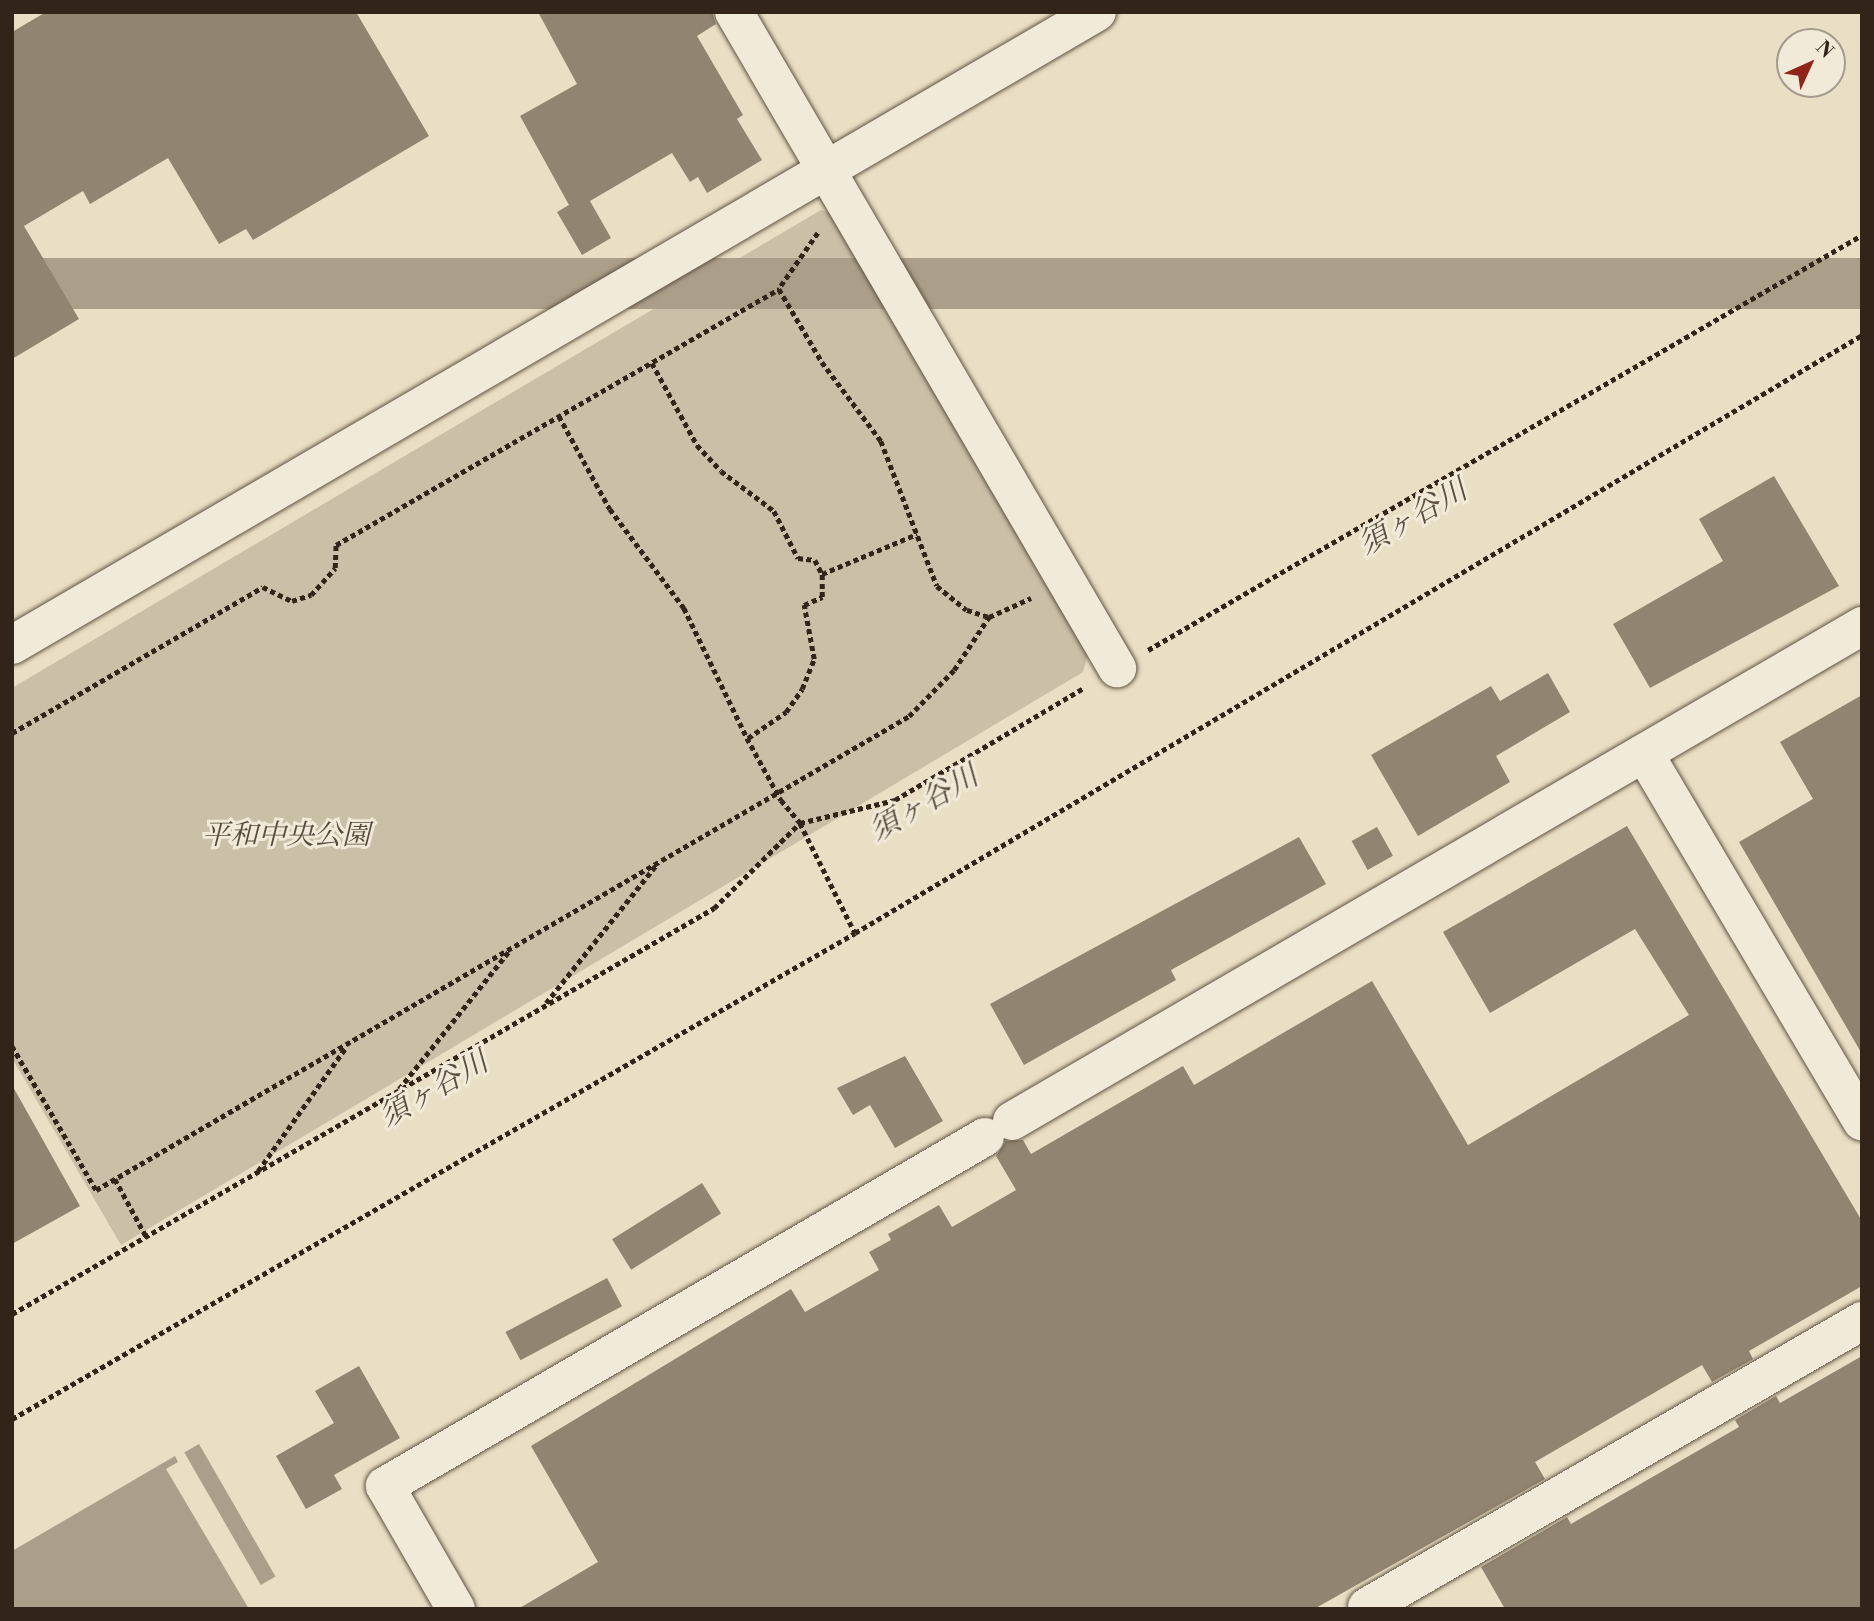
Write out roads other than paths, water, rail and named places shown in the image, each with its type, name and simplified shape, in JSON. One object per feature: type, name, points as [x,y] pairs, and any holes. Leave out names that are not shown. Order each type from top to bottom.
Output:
[{"type":"street","points":[[734,12],[1116,668]]},
{"type":"street","points":[[12,645],[1097,12]]},
{"type":"street","points":[[456,1609],[385,1486],[1862,626]]},
{"type":"street","points":[[1644,753],[1862,1122]]},
{"type":"street","points":[[1367,1607],[1862,1321]]},
{"type":"water label","name":"須ヶ谷川","points":[[1413,518]]},
{"type":"water label","name":"須ヶ谷川","points":[[924,804]]},
{"type":"water label","name":"須ヶ谷川","points":[[434,1090]]},
{"type":"park label","name":"平和中央公園","points":[[286,836]]}]
